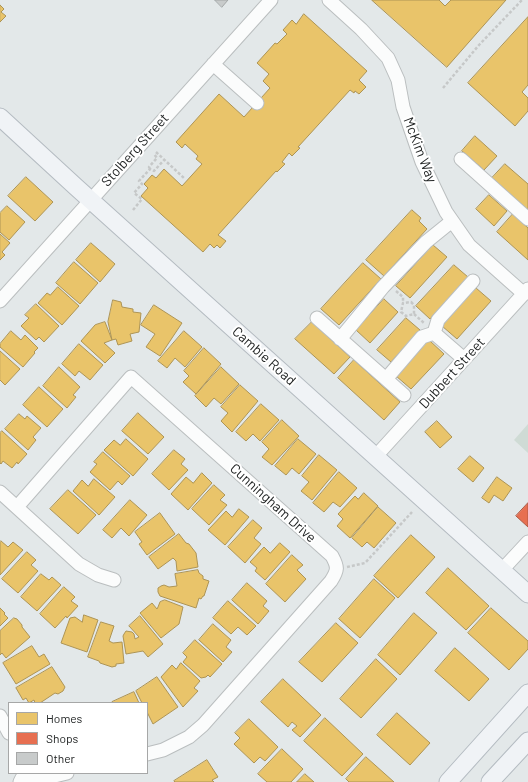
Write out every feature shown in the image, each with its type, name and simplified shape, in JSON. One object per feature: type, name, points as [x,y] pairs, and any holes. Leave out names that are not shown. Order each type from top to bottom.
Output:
[{"type":"main road","name":"Cambie Road","points":[[0,117],[90,200],[528,594]]},
{"type":"main road","points":[[448,782],[528,693]]},
{"type":"main road","points":[[490,782],[528,741]]},
{"type":"street","name":"Stolberg Street","points":[[0,301],[271,0]]},
{"type":"street","name":"McKim Way","points":[[329,0],[361,29],[388,58],[398,80],[403,107],[422,162],[446,212],[452,221],[469,245],[526,291]]},
{"type":"street","points":[[213,64],[257,103]]},
{"type":"street","points":[[461,159],[528,218]]},
{"type":"street","points":[[340,339],[383,287],[426,242],[452,221]]},
{"type":"street","points":[[434,333],[438,320],[473,281]]},
{"type":"street","name":"Dubbert Street","points":[[376,456],[526,291]]},
{"type":"street","points":[[317,318],[404,395]]},
{"type":"street","points":[[386,379],[422,338],[434,333]]},
{"type":"street","points":[[434,333],[464,359]]},
{"type":"street","name":"Cunningham Drive","points":[[17,507],[132,377],[332,556],[337,569]]},
{"type":"street","points":[[0,492],[79,564],[98,575],[114,580]]},
{"type":"street","points":[[502,570],[528,542]]},
{"type":"street","points":[[148,754],[163,750],[189,737],[203,725],[331,581],[336,574],[337,569]]},
{"type":"street","points":[[0,716],[8,730]]},
{"type":"street","points":[[29,779],[61,774]]},
{"type":"path","points":[[443,88],[479,45],[522,0]]},
{"type":"path","points":[[133,210],[142,199],[134,193],[142,184],[139,181],[150,168],[148,167],[157,158],[155,153],[185,179]]},
{"type":"path","points":[[150,168],[154,171],[164,160]]},
{"type":"path","points":[[411,302],[414,305],[414,314],[406,316],[401,312],[403,303],[411,302]]},
{"type":"path","points":[[337,569],[364,563],[412,512]]},
{"type":"shaded area","points":[[528,424],[528,453],[514,440]]},
{"type":"building: Homes","points":[[372,0],[439,0],[445,6],[451,0],[506,0],[447,67]]},
{"type":"building: Homes","points":[[0,5],[4,9],[1,12],[6,16],[0,22]]},
{"type":"building: Homes","points":[[304,14],[367,71],[359,80],[366,87],[359,94],[350,90],[298,147],[300,148],[292,156],[289,153],[282,162],[285,164],[277,172],[276,171],[218,235],[226,241],[220,248],[217,245],[214,248],[210,244],[203,252],[141,196],[148,188],[144,184],[152,175],[156,178],[164,169],[182,186],[202,164],[196,159],[198,156],[185,144],[182,148],[176,142],[219,94],[244,117],[270,88],[263,81],[269,74],[257,63],[275,43],[277,44],[287,34],[283,30],[292,20],[296,24]]},
{"type":"building: Homes","points":[[528,17],[528,85],[522,92],[528,98],[528,111],[515,126],[468,83]]},
{"type":"building: Homes","points":[[475,136],[497,156],[484,170],[462,151]]},
{"type":"building: Homes","points":[[505,164],[528,184],[528,210],[492,178]]},
{"type":"building: Homes","points":[[26,177],[53,202],[35,221],[8,196]]},
{"type":"building: Homes","points":[[489,195],[507,211],[494,226],[476,209]]},
{"type":"building: Homes","points":[[7,206],[25,222],[9,240],[0,232],[0,213]]},
{"type":"building: Homes","points":[[412,210],[421,218],[419,221],[427,229],[384,276],[366,260]]},
{"type":"building: Homes","points":[[513,214],[528,228],[528,260],[497,232]]},
{"type":"building: Homes","points":[[0,234],[10,243],[2,252],[5,255],[0,260]]},
{"type":"building: Homes","points":[[91,243],[115,264],[100,282],[76,260]]},
{"type":"building: Homes","points":[[433,245],[447,257],[410,298],[396,286]]},
{"type":"building: Homes","points":[[74,262],[98,283],[80,304],[56,283]]},
{"type":"building: Homes","points":[[363,263],[381,279],[339,325],[321,309]]},
{"type":"building: Homes","points":[[454,265],[468,277],[430,319],[416,306]]},
{"type":"building: Homes","points":[[58,287],[79,306],[62,325],[38,303],[47,293],[50,295]]},
{"type":"building: Homes","points":[[476,288],[491,301],[457,339],[442,326]]},
{"type":"building: Homes","points":[[384,299],[398,312],[370,343],[356,330]]},
{"type":"building: Homes","points":[[113,300],[121,302],[122,307],[133,309],[133,312],[141,313],[139,332],[130,334],[132,341],[118,345],[116,339],[112,340],[108,322]]},
{"type":"building: Homes","points":[[36,304],[59,326],[44,342],[39,337],[36,340],[21,326],[29,318],[25,315]]},
{"type":"building: Homes","points":[[154,305],[182,323],[160,356],[146,347],[155,334],[141,325]]},
{"type":"building: Homes","points":[[406,318],[420,330],[391,362],[377,350]]},
{"type":"building: Homes","points":[[105,322],[112,340],[104,343],[115,353],[105,363],[81,341],[95,325]]},
{"type":"building: Homes","points":[[312,322],[350,357],[334,374],[295,339]]},
{"type":"building: Homes","points":[[11,331],[21,340],[25,335],[38,348],[23,367],[0,347],[0,344]]},
{"type":"building: Homes","points":[[184,331],[202,347],[185,367],[175,358],[167,368],[158,361]]},
{"type":"building: Homes","points":[[429,340],[444,354],[411,389],[396,376]]},
{"type":"building: Homes","points":[[79,344],[103,365],[90,380],[79,371],[75,376],[62,364]]},
{"type":"building: Homes","points":[[204,348],[221,364],[196,394],[183,382],[189,376],[184,371]]},
{"type":"building: Homes","points":[[0,351],[20,369],[5,385],[0,380]]},
{"type":"building: Homes","points":[[354,360],[400,402],[384,420],[338,378]]},
{"type":"building: Homes","points":[[59,367],[80,387],[73,395],[76,397],[67,408],[43,386]]},
{"type":"building: Homes","points":[[221,367],[239,384],[221,404],[214,398],[206,407],[195,396]]},
{"type":"building: Homes","points":[[240,385],[258,401],[232,432],[221,421],[228,413],[221,407]]},
{"type":"building: Homes","points":[[39,387],[63,409],[47,427],[23,405]]},
{"type":"building: Homes","points":[[261,404],[279,420],[260,441],[253,434],[246,441],[236,432]]},
{"type":"building: Homes","points":[[138,413],[164,437],[148,454],[122,431]]},
{"type":"building: Homes","points":[[19,414],[25,419],[27,416],[41,428],[33,437],[36,440],[28,450],[5,429]]},
{"type":"building: Homes","points":[[282,420],[299,436],[272,465],[262,457],[269,449],[262,442]]},
{"type":"building: Homes","points":[[437,421],[452,437],[440,448],[425,432]]},
{"type":"building: Homes","points":[[2,431],[27,454],[12,468],[3,461],[1,464],[0,463],[0,433]]},
{"type":"building: Homes","points":[[126,439],[148,459],[133,476],[104,450],[114,440],[120,445]]},
{"type":"building: Homes","points":[[298,439],[316,454],[299,474],[292,468],[286,475],[275,466]]},
{"type":"building: Homes","points":[[174,450],[185,459],[181,464],[188,470],[169,490],[152,474]]},
{"type":"building: Homes","points":[[103,452],[130,476],[122,485],[118,481],[110,490],[90,472],[97,464],[94,462]]},
{"type":"building: Homes","points":[[319,455],[337,470],[312,500],[301,491],[309,482],[302,476]]},
{"type":"building: Homes","points":[[470,456],[484,468],[473,482],[458,469]]},
{"type":"building: Homes","points":[[339,472],[357,488],[340,507],[333,502],[324,512],[313,503]]},
{"type":"building: Homes","points":[[202,473],[212,483],[188,510],[171,494],[186,477],[193,483]]},
{"type":"building: Homes","points":[[497,477],[512,488],[503,501],[494,495],[489,503],[482,498]]},
{"type":"building: Homes","points":[[94,479],[115,497],[99,515],[73,491],[82,480],[88,486]]},
{"type":"building: Homes","points":[[214,485],[225,495],[220,500],[227,505],[209,525],[192,509]]},
{"type":"building: Homes","points":[[68,490],[96,515],[78,534],[50,509]]},
{"type":"building: Homes","points":[[364,493],[378,506],[350,538],[337,526],[343,519],[338,514],[355,496],[358,499]]},
{"type":"building: Homes","points":[[130,500],[147,515],[129,536],[121,528],[112,538],[103,530]]},
{"type":"building: Homes","points":[[378,507],[396,523],[374,548],[367,542],[362,547],[352,538]]},
{"type":"building: Homes","points":[[239,509],[249,517],[225,545],[208,530],[226,511],[232,517]]},
{"type":"building: Homes","points":[[160,513],[175,534],[147,555],[139,544],[142,542],[135,532]]},
{"type":"building: Homes","points":[[253,520],[262,528],[254,538],[261,544],[245,563],[228,547]]},
{"type":"building: Homes","points":[[179,534],[196,553],[198,567],[177,571],[176,561],[173,558],[158,569],[149,557]]},
{"type":"building: Homes","points":[[411,535],[435,557],[398,598],[374,576]]},
{"type":"building: Homes","points":[[1,541],[8,547],[13,542],[23,550],[0,575],[0,542]]},
{"type":"building: Homes","points":[[280,543],[290,552],[265,580],[255,571],[257,568],[250,562],[264,547],[270,553]]},
{"type":"building: Homes","points":[[27,552],[36,560],[31,565],[38,571],[18,593],[2,579]]},
{"type":"building: Homes","points":[[292,555],[303,565],[297,570],[306,579],[285,602],[266,584]]},
{"type":"building: Homes","points":[[448,568],[489,606],[466,630],[426,593]]},
{"type":"building: Homes","points":[[198,570],[203,576],[203,579],[209,581],[204,596],[201,599],[199,598],[196,608],[160,596],[158,588],[161,586],[177,586],[175,574]]},
{"type":"building: Homes","points":[[41,574],[49,580],[52,577],[61,585],[37,611],[21,597]]},
{"type":"building: Homes","points":[[374,579],[395,598],[360,638],[339,619]]},
{"type":"building: Homes","points":[[247,583],[267,601],[263,606],[269,611],[258,624],[232,600]]},
{"type":"building: Homes","points":[[64,587],[75,597],[71,601],[78,606],[55,628],[40,614]]},
{"type":"building: Homes","points":[[165,600],[183,607],[179,624],[161,638],[140,613],[152,603],[157,609],[160,602]]},
{"type":"building: Homes","points":[[228,601],[256,626],[247,635],[238,627],[231,634],[213,618]]},
{"type":"building: Homes","points":[[0,608],[8,618],[0,626]]},
{"type":"building: Homes","points":[[491,608],[528,641],[528,649],[509,670],[468,633]]},
{"type":"building: Homes","points":[[414,613],[437,633],[400,675],[378,655]]},
{"type":"building: Homes","points":[[84,615],[98,620],[87,652],[61,643],[70,618],[75,617],[82,622]]},
{"type":"building: Homes","points":[[140,616],[163,644],[148,657],[143,651],[126,654],[123,636],[126,631],[132,632],[135,639],[139,637],[129,626]]},
{"type":"building: Homes","points":[[14,618],[17,619],[30,637],[6,658],[2,653],[0,655],[0,631]]},
{"type":"building: Homes","points":[[101,622],[114,626],[109,641],[113,643],[122,642],[124,663],[116,664],[116,666],[112,667],[88,657]]},
{"type":"building: Homes","points":[[336,623],[358,643],[322,682],[299,662]]},
{"type":"building: Homes","points":[[213,624],[231,640],[226,647],[232,652],[223,662],[199,640]]},
{"type":"building: Homes","points":[[195,640],[222,664],[210,677],[208,675],[201,678],[183,662],[187,657],[183,653]]},
{"type":"building: Homes","points":[[32,646],[39,657],[44,654],[50,664],[16,684],[3,663]]},
{"type":"building: Homes","points":[[455,648],[489,679],[469,701],[435,671]]},
{"type":"building: Homes","points":[[376,659],[397,679],[361,718],[340,699]]},
{"type":"building: Homes","points":[[181,663],[200,681],[194,688],[198,691],[183,707],[161,677],[172,665],[176,669]]},
{"type":"building: Homes","points":[[52,667],[65,687],[63,691],[58,694],[55,693],[42,702],[35,702],[34,700],[28,702],[26,698],[23,700],[16,688]]},
{"type":"building: Homes","points":[[157,677],[178,707],[153,724],[148,714],[148,702],[142,702],[136,691]]},
{"type":"building: Homes","points":[[283,679],[321,715],[300,737],[292,730],[297,726],[292,722],[288,727],[261,702]]},
{"type":"building: Homes","points":[[134,692],[139,702],[112,702]]},
{"type":"building: Homes","points":[[397,713],[430,743],[410,765],[377,735]]},
{"type":"building: Homes","points":[[325,718],[363,754],[342,776],[304,741]]},
{"type":"building: Homes","points":[[249,719],[278,747],[265,761],[260,757],[254,763],[234,744],[240,738],[235,733]]},
{"type":"building: Homes","points":[[282,749],[303,769],[291,782],[267,782],[258,774]]},
{"type":"building: Homes","points":[[366,757],[394,782],[349,782],[346,779]]},
{"type":"building: Homes","points":[[207,760],[218,777],[212,780],[214,782],[174,781]]},
{"type":"building: Homes","points":[[305,774],[314,782],[297,782]]},
{"type":"building: Shops","points":[[528,503],[528,527],[516,516]]},
{"type":"building: Other","points":[[215,0],[228,0],[222,7]]}]
